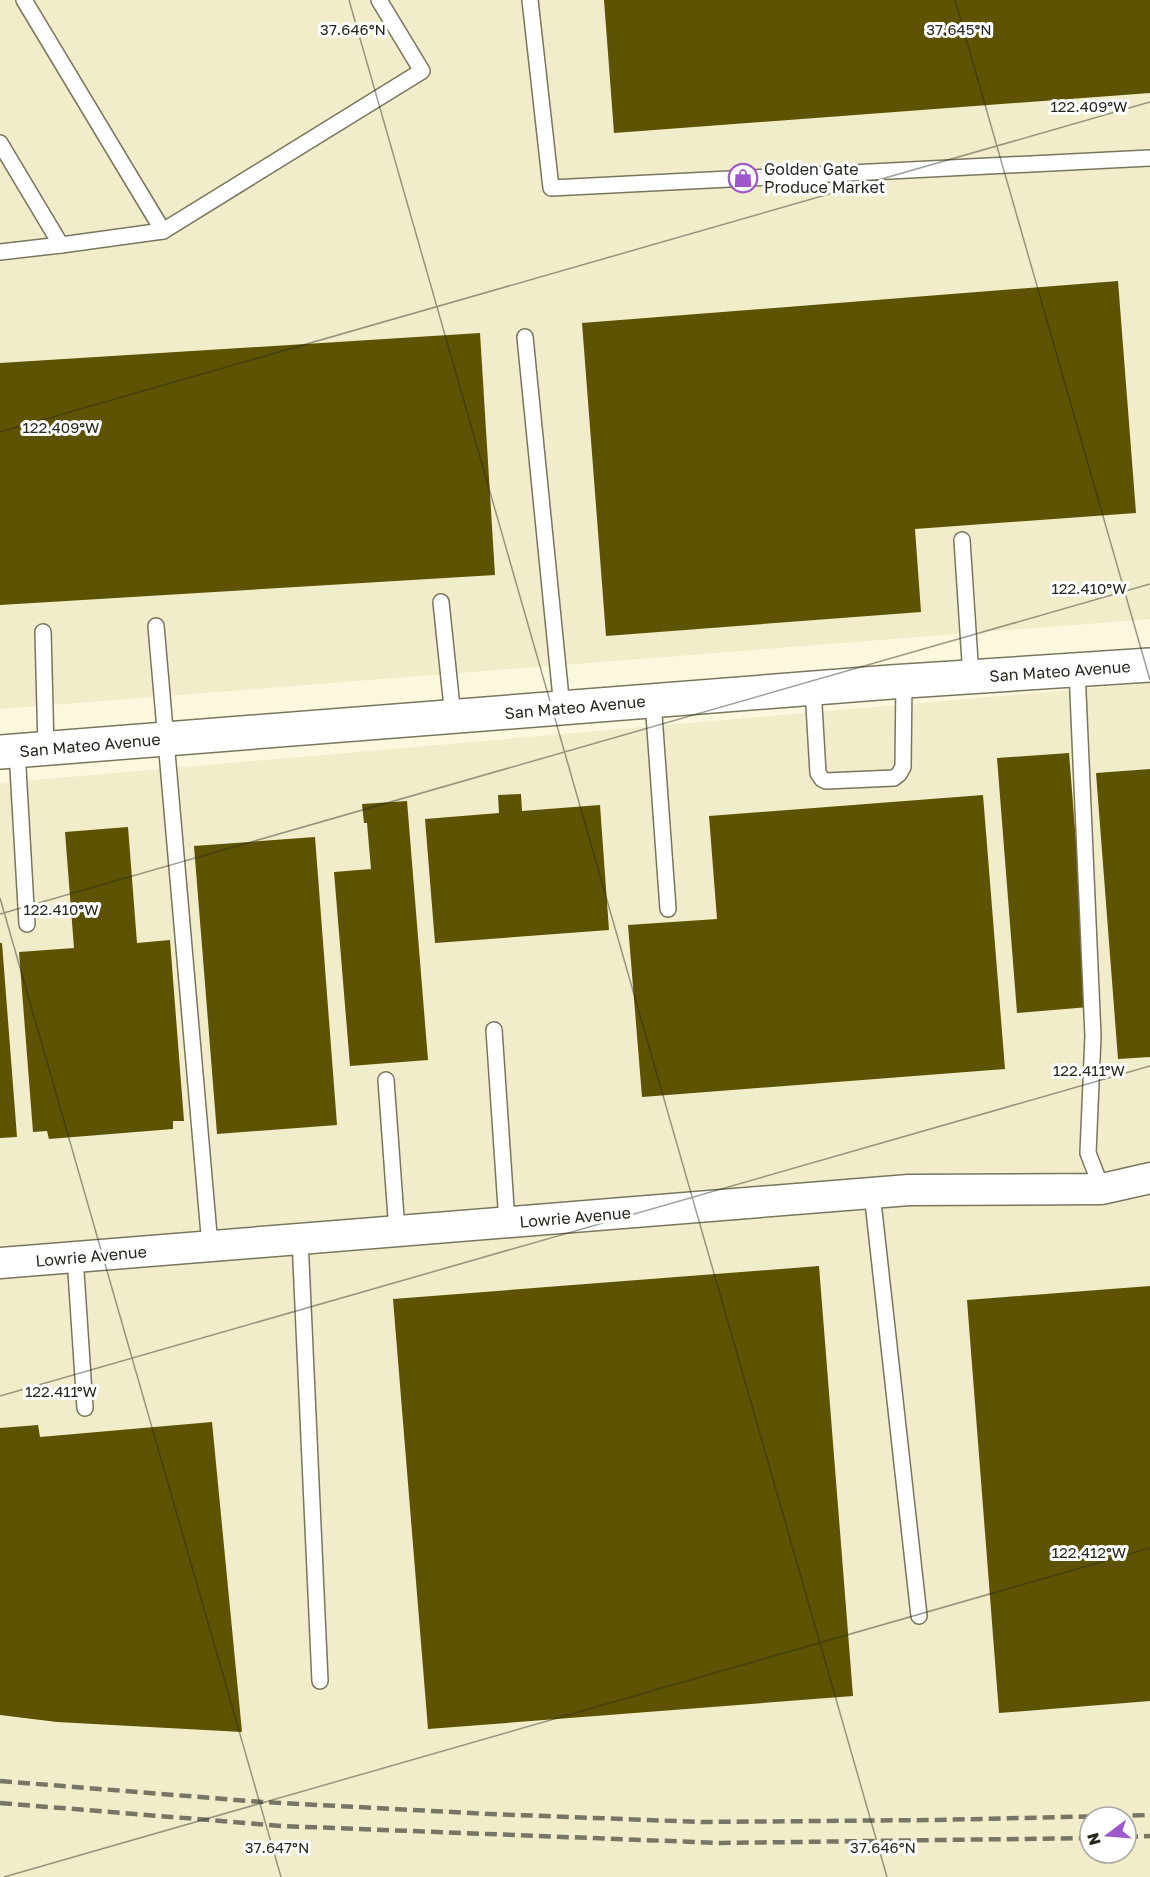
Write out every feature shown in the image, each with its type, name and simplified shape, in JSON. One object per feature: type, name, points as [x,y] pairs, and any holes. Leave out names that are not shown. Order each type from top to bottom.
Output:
[{"type":"main road","name":"San Mateo Avenue","points":[[21,750],[904,681],[1150,665]]},
{"type":"street","name":"Lowrie Avenue","points":[[0,1263],[909,1190],[1102,1189],[1150,1178]]},
{"type":"lane","points":[[24,0],[163,231]]},
{"type":"lane","points":[[0,252],[163,231],[422,71],[379,0]]},
{"type":"lane","points":[[530,0],[551,188],[1150,158]]},
{"type":"lane","points":[[0,143],[61,245]]},
{"type":"lane","points":[[525,337],[562,708]]},
{"type":"lane","points":[[962,540],[971,677]]},
{"type":"lane","points":[[441,602],[453,717]]},
{"type":"lane","points":[[156,626],[210,1246]]},
{"type":"lane","points":[[27,924],[21,750],[43,632]]},
{"type":"lane","points":[[1077,670],[1093,1036],[1088,1153],[1102,1189]]},
{"type":"lane","points":[[813,688],[818,773],[822,779],[826,781],[894,778],[903,767],[904,681]]},
{"type":"lane","points":[[653,701],[668,909]]},
{"type":"lane","points":[[494,1030],[507,1222]]},
{"type":"lane","points":[[386,1080],[397,1231]]},
{"type":"lane","points":[[872,1193],[919,1616]]},
{"type":"lane","points":[[300,1239],[320,1681]]},
{"type":"lane","points":[[75,1257],[85,1408]]},
{"type":"shaded area","points":[[0,0],[1150,0],[1150,619],[0,709]]},
{"type":"shaded area","points":[[1150,683],[1150,1877],[0,1877],[0,783]]},
{"type":"building","points":[[604,0],[1150,0],[1150,93],[614,133]]},
{"type":"building","points":[[1118,281],[1136,513],[915,529],[921,612],[606,636],[582,323]]},
{"type":"building","points":[[480,333],[495,575],[0,605],[0,363]]},
{"type":"building","points":[[1069,753],[1089,1007],[1017,1013],[997,758]]},
{"type":"building","points":[[1150,769],[1150,1057],[1118,1059],[1096,773]]},
{"type":"building","points":[[521,794],[522,811],[600,805],[609,930],[435,943],[425,819],[499,813],[498,795]]},
{"type":"building","points":[[983,795],[1005,1069],[642,1097],[628,925],[717,919],[709,816]]},
{"type":"building","points":[[407,801],[428,1060],[350,1066],[334,872],[371,869],[367,823],[364,823],[362,804]]},
{"type":"building","points":[[128,827],[137,943],[170,940],[184,1121],[173,1121],[173,1129],[49,1139],[47,1131],[33,1132],[19,952],[74,948],[65,832]]},
{"type":"building","points":[[315,837],[337,1125],[217,1134],[194,846]]},
{"type":"building","points":[[0,943],[2,943],[17,1137],[0,1138]]},
{"type":"building","points":[[819,1266],[853,1696],[428,1729],[393,1299]]},
{"type":"building","points":[[1150,1286],[1150,1701],[999,1713],[967,1300]]},
{"type":"building","points":[[212,1422],[242,1732],[57,1722],[0,1715],[0,1428],[38,1425],[40,1437]]},
{"type":"railway","points":[[0,1781],[262,1802],[701,1822],[1150,1815]]},
{"type":"railway","points":[[0,1803],[282,1826],[720,1843],[1078,1838]]},
{"type":"railway","points":[[1138,1836],[1150,1836]]},
{"type":"place","name":"Golden Gate Produce Market","points":[[743,178]]}]
